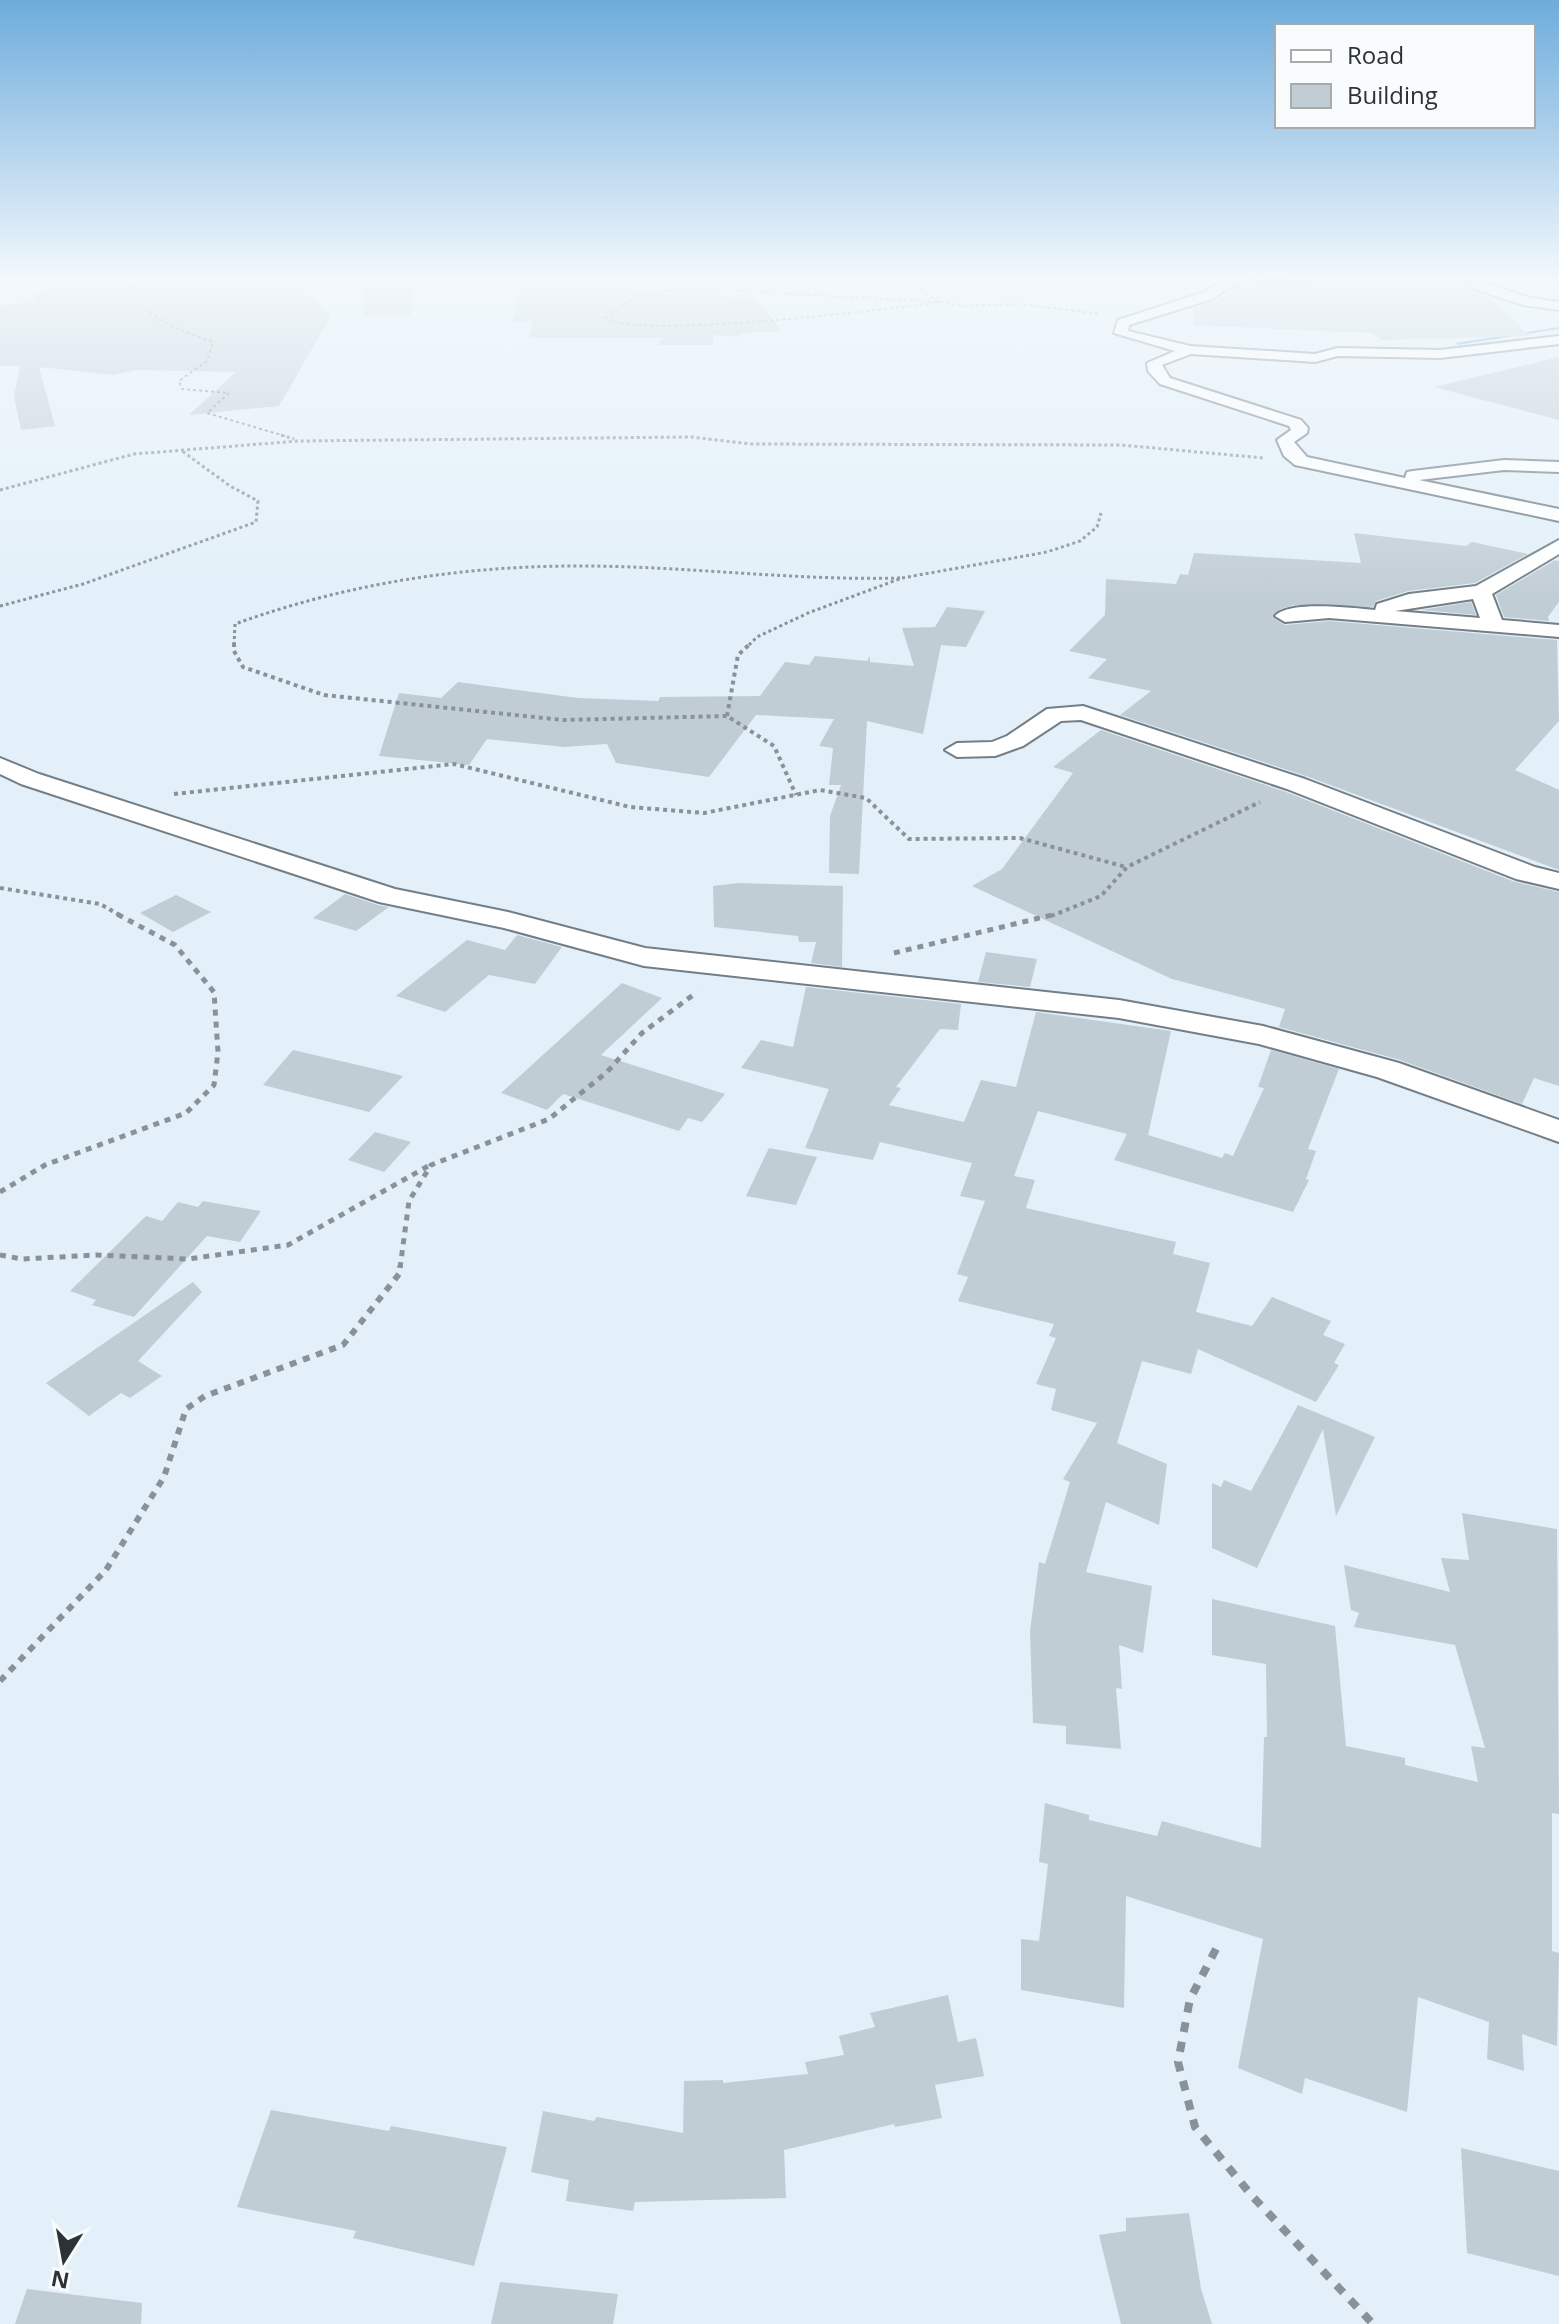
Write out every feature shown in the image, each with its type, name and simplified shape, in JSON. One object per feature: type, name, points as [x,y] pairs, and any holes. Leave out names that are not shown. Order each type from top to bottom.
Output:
[{"type":"street","points":[[1179,385],[1295,423],[1300,428],[1299,433],[1285,440],[1290,452],[1301,461],[1559,515]]},
{"type":"street","points":[[1395,479],[1483,465],[1559,467]]},
{"type":"street","points":[[1364,614],[1409,600],[1481,592],[1559,546]]},
{"type":"street","points":[[1481,592],[1493,624]]},
{"type":"street","points":[[1285,616],[1305,611],[1364,614],[1559,631]]},
{"type":"street","points":[[957,750],[995,749],[1015,741],[1055,714],[1083,713],[1296,784],[1526,873],[1559,881]]},
{"type":"street","points":[[0,765],[30,779],[167,821],[389,896],[508,920],[644,957],[1119,1009],[1263,1035],[1388,1070],[1559,1132]]},
{"type":"path","points":[[181,385],[182,389],[229,393],[207,413],[298,441]]},
{"type":"path","points":[[0,490],[85,465],[180,450],[298,441],[354,443],[691,437],[751,444],[1121,445],[1301,461]]},
{"type":"path","points":[[0,606],[83,584],[256,522],[258,501],[230,486],[180,450]]},
{"type":"path","points":[[796,795],[774,746],[727,716],[563,720],[417,702],[324,695],[243,667],[234,651],[235,624],[262,613],[347,592],[477,567],[614,567],[811,580],[902,578],[1047,552],[1080,541],[1097,527],[1101,513]]},
{"type":"path","points":[[727,716],[738,655],[757,637],[902,578]]},
{"type":"path","points":[[164,795],[454,764],[630,807],[704,813],[820,790],[866,798],[909,839],[1020,838],[1127,867]]},
{"type":"path","points":[[892,953],[1047,917],[1101,896],[1127,867],[1296,784]]},
{"type":"path","points":[[0,888],[100,904],[175,945],[214,992],[218,1052],[214,1085],[186,1113],[45,1165],[0,1192]]},
{"type":"path","points":[[0,1255],[22,1259],[96,1255],[188,1259],[288,1245],[431,1165],[549,1119],[607,1072],[642,1033],[707,985]]},
{"type":"path","points":[[0,1681],[106,1570],[164,1477],[186,1409],[205,1396],[343,1345],[399,1274],[409,1201],[431,1165]]},
{"type":"path","points":[[1216,1949],[1190,1999],[1178,2062],[1195,2127],[1253,2197],[1373,2324]]},
{"type":"building","points":[[16,385],[44,385],[55,426],[21,430],[14,396]]},
{"type":"building","points":[[221,385],[291,385],[279,406],[189,415]]},
{"type":"building","points":[[1559,385],[1559,420],[1434,387]]},
{"type":"building","points":[[1354,533],[1466,546],[1472,542],[1528,554],[1475,583],[1408,591],[1376,601],[1373,607],[1293,605],[1281,609],[1272,617],[1285,625],[1329,621],[1557,640],[1559,721],[1515,770],[1559,790],[1559,870],[1306,776],[1120,715],[1151,691],[1088,678],[1107,659],[1069,651],[1105,615],[1106,579],[1176,584],[1180,574],[1188,575],[1194,553],[1361,563]]},
{"type":"building","points":[[1555,560],[1559,561],[1559,602],[1548,617],[1549,621],[1504,617],[1496,595]]},
{"type":"building","points":[[1471,602],[1476,615],[1421,610]]},
{"type":"building","points":[[947,607],[985,611],[966,647],[941,645],[923,734],[867,721],[859,874],[829,873],[830,816],[841,785],[829,785],[833,748],[819,746],[834,719],[756,715],[709,777],[616,763],[607,744],[564,747],[487,739],[469,765],[379,756],[399,693],[441,698],[458,682],[578,698],[658,701],[660,697],[760,696],[785,662],[809,665],[815,656],[867,661],[870,656],[870,662],[914,666],[902,628],[935,627]]},
{"type":"building","points":[[1101,730],[1286,792],[1515,882],[1559,892],[1559,1086],[1534,1078],[1522,1104],[1400,1060],[1279,1027],[1285,1009],[1172,979],[972,886],[1002,869],[1073,773],[1053,767]]},
{"type":"building","points":[[739,883],[843,886],[842,967],[811,963],[816,942],[799,942],[798,936],[714,927],[713,886]]},
{"type":"building","points":[[345,894],[389,907],[356,931],[313,918]]},
{"type":"building","points":[[176,895],[211,912],[173,932],[140,913]]},
{"type":"building","points":[[517,935],[562,947],[535,984],[489,975],[445,1012],[396,996],[467,940],[505,950]]},
{"type":"building","points":[[986,952],[1037,959],[1030,987],[978,982]]},
{"type":"building","points":[[622,983],[662,998],[601,1055],[725,1094],[702,1122],[688,1118],[679,1131],[563,1094],[547,1110],[501,1093]]},
{"type":"building","points":[[806,987],[961,1004],[958,1030],[940,1029],[896,1087],[901,1088],[889,1105],[964,1122],[981,1080],[1016,1087],[1036,1012],[1171,1031],[1148,1135],[1222,1158],[1225,1153],[1233,1156],[1264,1088],[1258,1087],[1271,1050],[1339,1069],[1308,1149],[1316,1151],[1306,1179],[1309,1180],[1293,1212],[1114,1160],[1127,1134],[1038,1111],[1014,1176],[1035,1180],[1026,1208],[1176,1242],[1173,1254],[1210,1263],[1196,1312],[1252,1326],[1272,1297],[1331,1321],[1323,1335],[1345,1344],[1334,1363],[1339,1365],[1316,1402],[1198,1349],[1191,1374],[1142,1361],[1117,1443],[1167,1464],[1159,1525],[1106,1502],[1086,1572],[1152,1586],[1143,1653],[1119,1645],[1122,1689],[1116,1688],[1121,1749],[1066,1744],[1066,1726],[1033,1723],[1030,1631],[1039,1562],[1045,1564],[1070,1482],[1063,1479],[1097,1423],[1051,1410],[1056,1389],[1036,1384],[1056,1338],[1049,1336],[1054,1324],[958,1301],[968,1277],[957,1274],[985,1201],[960,1196],[972,1163],[880,1142],[873,1160],[805,1148],[829,1089],[741,1068],[761,1040],[793,1047]]},
{"type":"building","points":[[293,1050],[403,1076],[369,1112],[263,1085]]},
{"type":"building","points":[[375,1132],[411,1142],[384,1172],[348,1160]]},
{"type":"building","points":[[769,1148],[817,1157],[796,1205],[746,1196]]},
{"type":"building","points":[[203,1201],[261,1211],[240,1242],[207,1236],[134,1317],[92,1305],[96,1300],[70,1291],[146,1216],[162,1221],[178,1202],[198,1207]]},
{"type":"building","points":[[193,1282],[202,1292],[138,1361],[162,1376],[130,1398],[121,1393],[89,1416],[46,1383]]},
{"type":"building","points":[[1298,1405],[1375,1437],[1336,1516],[1323,1429],[1257,1568],[1212,1548],[1212,1483],[1221,1487],[1224,1480],[1251,1491]]},
{"type":"building","points":[[1462,1513],[1557,1529],[1559,1814],[1552,1813],[1552,1951],[1559,1953],[1557,2046],[1522,2034],[1524,2071],[1487,2059],[1489,2022],[1418,1997],[1407,2112],[1305,2078],[1302,2094],[1238,2068],[1263,1939],[1126,1896],[1124,2008],[1021,1990],[1021,1939],[1039,1941],[1048,1864],[1039,1862],[1045,1803],[1089,1815],[1089,1820],[1157,1836],[1162,1821],[1261,1848],[1264,1737],[1267,1737],[1266,1664],[1212,1655],[1212,1599],[1335,1626],[1346,1746],[1405,1758],[1405,1765],[1478,1782],[1471,1746],[1485,1748],[1455,1645],[1354,1627],[1359,1613],[1351,1610],[1344,1565],[1450,1592],[1441,1558],[1469,1560]]},
{"type":"building","points":[[948,1995],[958,2042],[976,2038],[984,2076],[935,2085],[942,2118],[895,2127],[894,2124],[784,2150],[786,2198],[635,2202],[633,2211],[566,2201],[569,2180],[531,2172],[543,2111],[594,2121],[597,2117],[683,2133],[684,2081],[723,2080],[723,2083],[808,2074],[805,2062],[844,2055],[839,2036],[875,2027],[870,2013]]},
{"type":"building","points":[[271,2110],[389,2131],[391,2126],[507,2147],[474,2266],[353,2238],[356,2231],[237,2207]]},
{"type":"building","points":[[1461,2148],[1559,2171],[1559,2276],[1467,2253]]},
{"type":"building","points":[[1189,2213],[1201,2289],[1212,2324],[1121,2324],[1099,2235],[1126,2231],[1126,2218]]},
{"type":"building","points":[[500,2282],[618,2294],[613,2324],[491,2324]]},
{"type":"building","points":[[27,2289],[142,2303],[141,2324],[15,2324]]}]
